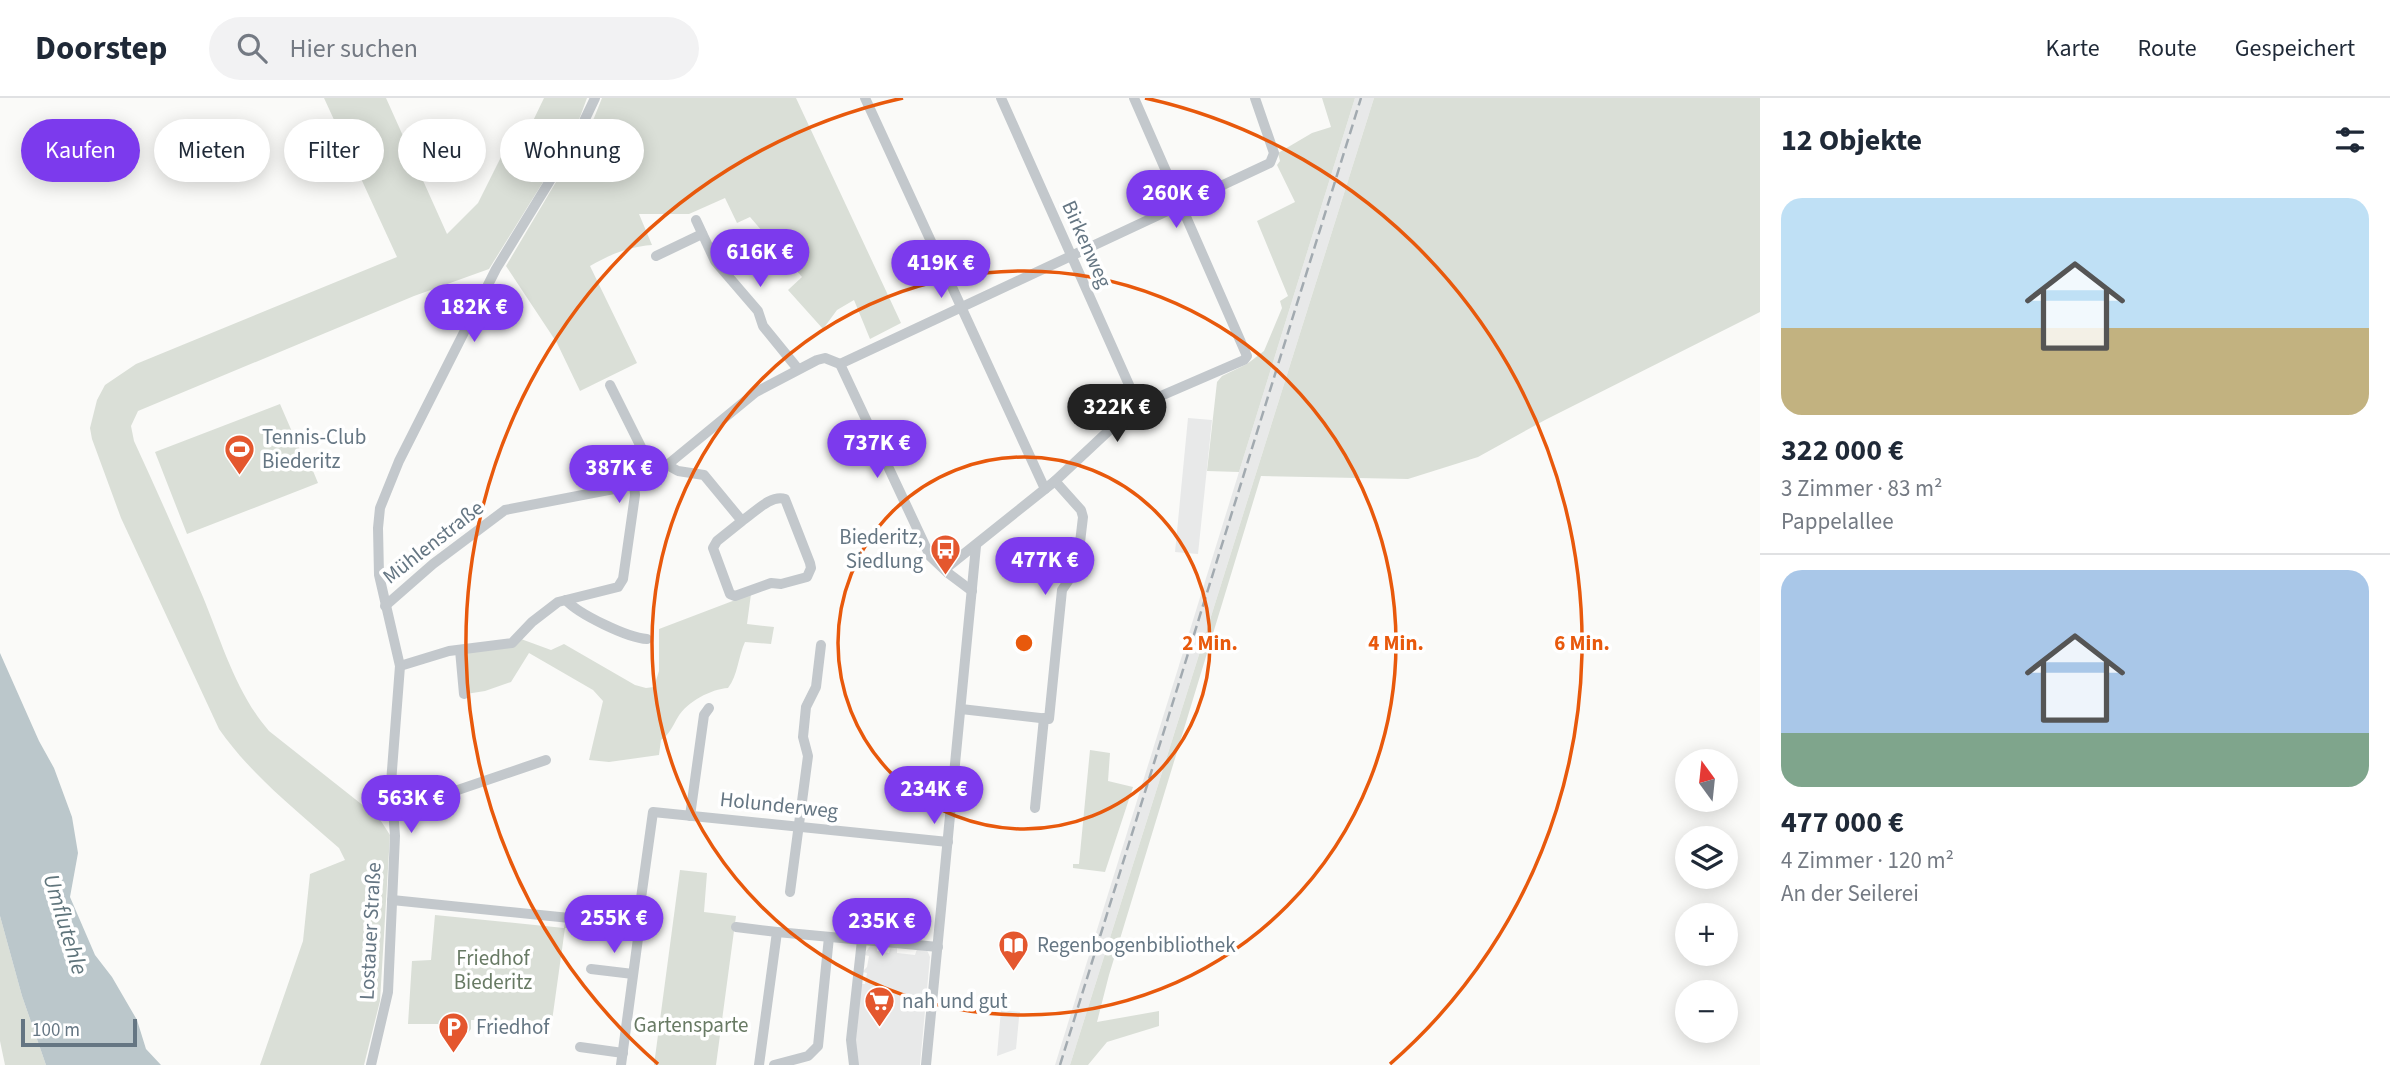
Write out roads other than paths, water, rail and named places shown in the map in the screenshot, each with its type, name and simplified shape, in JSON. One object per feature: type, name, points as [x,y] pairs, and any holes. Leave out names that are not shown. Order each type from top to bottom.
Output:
[{"type":"street","name":"Lostauer Straße","points":[[371,1065],[387,997],[395,836],[391,783],[400,666],[379,575],[378,528],[386,491],[440,375],[496,269],[576,138],[595,98]]},
{"type":"street","points":[[865,98],[1045,489]]},
{"type":"street","name":"Birkenweg","points":[[1001,98],[1138,405]]},
{"type":"street","points":[[945,569],[1055,481],[1138,405],[1244,360],[1247,356],[1134,98]]},
{"type":"street","points":[[972,591],[948,573],[927,550],[840,363],[1262,167],[1273,159],[1274,153],[1255,98]]},
{"type":"street","points":[[696,220],[715,261],[758,311],[763,326],[798,369]]},
{"type":"street","points":[[656,256],[702,234]]},
{"type":"street","name":"Mühlenstraße","points":[[385,606],[391,598],[505,510],[634,484],[655,475],[740,404],[810,362],[825,358],[840,363]]},
{"type":"street","points":[[610,385],[655,475]]},
{"type":"street","points":[[669,466],[678,471],[704,475],[742,521]]},
{"type":"street","points":[[961,709],[1049,719],[1062,590],[1077,568],[1083,517],[1082,510],[1055,481]]},
{"type":"street","points":[[400,666],[460,650],[512,643],[542,614],[566,600],[612,590],[620,585],[635,495],[634,484]]},
{"type":"street","points":[[773,499],[785,499],[810,563],[807,577],[781,584],[771,583],[735,596],[730,594],[713,548],[717,541],[742,521],[773,499]]},
{"type":"street","points":[[926,1065],[976,546]]},
{"type":"street","points":[[566,600],[624,634],[647,639]]},
{"type":"street","points":[[790,891],[808,757],[803,737],[806,707],[816,687],[821,645]]},
{"type":"street","points":[[460,650],[464,694]]},
{"type":"street","name":"Holunderweg","points":[[690,816],[704,715],[709,708]]},
{"type":"street","points":[[1035,808],[1044,718]]},
{"type":"street","points":[[393,813],[546,760]]},
{"type":"street","name":"Holunderweg","points":[[637,927],[653,812],[948,842]]},
{"type":"street","points":[[392,900],[629,924],[637,927],[634,974],[621,1065]]},
{"type":"street","points":[[736,927],[938,947]]},
{"type":"street","points":[[760,1065],[777,932]]},
{"type":"street","points":[[774,1065],[808,1056],[817,1048],[829,937]]},
{"type":"street","points":[[854,1065],[851,1040],[862,940]]},
{"type":"street","points":[[591,968],[634,974]]},
{"type":"street","points":[[580,1047],[622,1053]]},
{"type":"water","name":"Umflutehle","points":[[0,653],[39,741],[54,768],[72,817],[78,853],[70,897],[95,955],[112,977],[137,1020],[146,1049],[161,1065],[46,1065],[22,996],[0,916]]},
{"type":"railway","points":[[1060,1065],[1361,98]]},
{"type":"place","name":"Tennis-Club Biederitz","points":[[239,476]]},
{"type":"place","name":"Biederitz, Siedlung","points":[[946,576]]},
{"type":"place","name":"Regenbogenbibliothek","points":[[1014,972]]},
{"type":"place","name":"nah und gut","points":[[879,1028]]},
{"type":"place","name":"Friedhof","points":[[453,1054]]},
{"type":"park label","name":"Friedhof Biederitz","points":[[493,970]]},
{"type":"park label","name":"Gartensparte","points":[[691,1025]]}]
